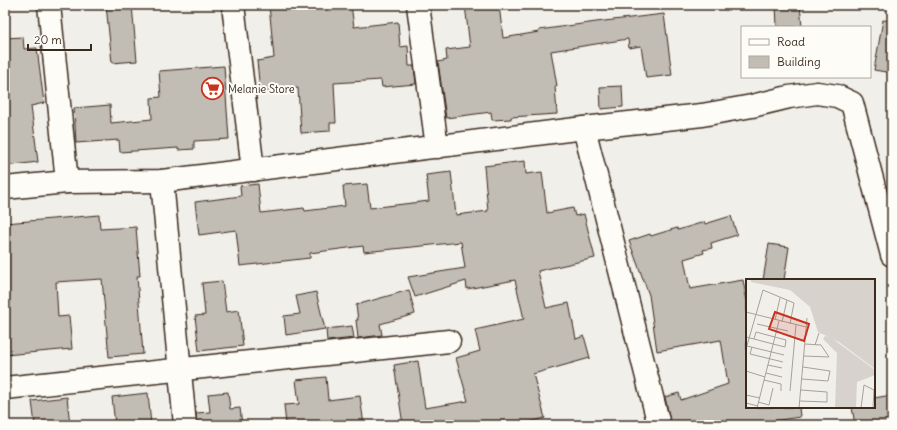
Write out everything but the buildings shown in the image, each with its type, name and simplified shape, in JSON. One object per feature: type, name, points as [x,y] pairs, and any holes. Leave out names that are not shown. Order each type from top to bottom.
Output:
[{"type":"street","points":[[49,5],[68,182]]},
{"type":"street","points":[[234,5],[253,170]]},
{"type":"street","points":[[418,5],[437,147]]},
{"type":"street","points":[[5,188],[68,182],[162,181],[584,128],[702,115],[752,106],[789,97],[817,93],[837,96],[852,103],[892,256]]},
{"type":"street","points":[[584,128],[659,425]]},
{"type":"street","points":[[162,181],[185,425]]},
{"type":"street","points":[[5,388],[448,341]]},
{"type":"place","name":"Melanie Store","points":[[213,89]]}]
